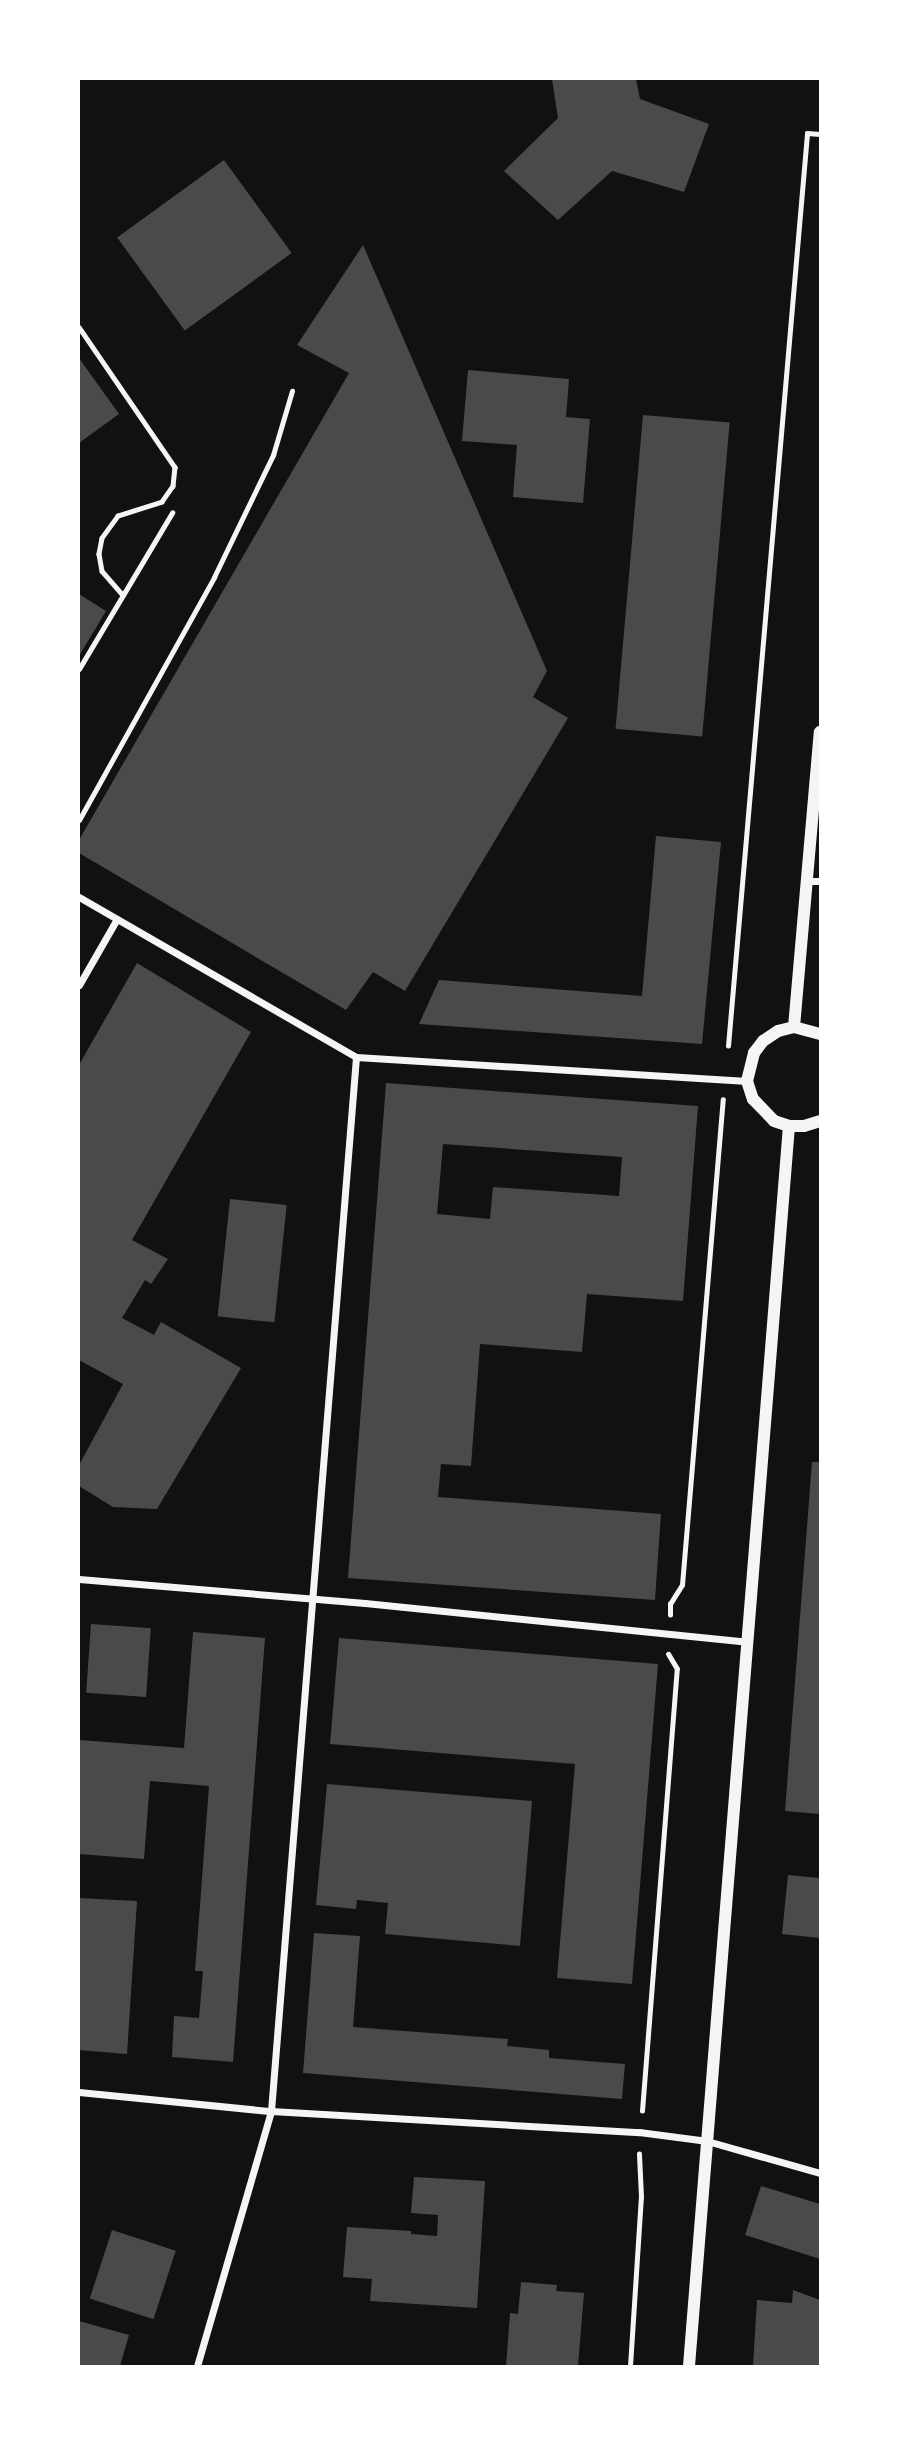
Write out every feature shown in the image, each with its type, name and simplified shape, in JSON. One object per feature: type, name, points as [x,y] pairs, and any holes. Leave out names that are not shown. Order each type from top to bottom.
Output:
[{"type":"street","points":[[794,1027],[814,881],[820,732]]},
{"type":"street","points":[[79,897],[356,1057],[747,1081]]},
{"type":"street","points":[[79,985],[117,919]]},
{"type":"street","points":[[820,1034],[794,1027],[778,1031],[754,1053],[747,1081],[753,1099],[761,1111],[774,1121],[789,1126],[804,1126],[820,1121]]},
{"type":"street","points":[[197,2366],[271,2111],[356,1057]]},
{"type":"street","points":[[689,2366],[789,1126]]},
{"type":"street","points":[[79,1579],[311,1598],[747,1642]]},
{"type":"street","points":[[79,2092],[271,2111],[639,2132],[707,2141],[820,2173]]},
{"type":"lane","points":[[79,820],[214,577],[273,455],[292,391]]},
{"type":"path","points":[[630,2366],[641,2197],[639,2132],[677,1670],[667,1653],[670,1604],[682,1585],[807,133],[820,134]]},
{"type":"path","points":[[79,327],[174,467],[175,480],[166,497],[156,505],[118,516],[102,538],[99,554],[102,571],[122,594]]},
{"type":"path","points":[[79,669],[172,513]]},
{"type":"building","points":[[552,79],[636,79],[640,99],[709,124],[684,192],[612,171],[558,220],[504,171],[558,118]]},
{"type":"building","points":[[224,160],[292,253],[185,331],[117,238]]},
{"type":"building","points":[[363,245],[547,671],[533,697],[568,718],[405,991],[373,972],[346,1010],[79,853],[79,840],[349,373],[297,345]]},
{"type":"building","points":[[79,358],[119,414],[79,443]]},
{"type":"building","points":[[468,370],[569,379],[566,417],[590,419],[583,503],[513,497],[517,445],[462,441]]},
{"type":"building","points":[[643,415],[730,423],[702,736],[616,729]]},
{"type":"building","points":[[79,594],[106,611],[79,656]]},
{"type":"building","points":[[656,836],[721,842],[702,1044],[419,1024],[439,980],[642,996]]},
{"type":"building","points":[[137,963],[251,1032],[132,1240],[168,1259],[151,1284],[145,1280],[122,1318],[154,1335],[161,1322],[241,1368],[157,1509],[113,1507],[79,1486],[79,1465],[123,1384],[79,1360],[79,1065]]},
{"type":"building","points":[[386,1083],[698,1106],[683,1301],[587,1294],[582,1352],[480,1344],[471,1466],[441,1464],[438,1497],[661,1514],[655,1600],[348,1578]],"holes":[[[443,1144],[622,1157],[619,1196],[493,1187],[490,1219],[437,1214]]]},
{"type":"building","points":[[230,1199],[287,1205],[274,1322],[218,1316]]},
{"type":"building","points":[[812,1462],[820,1462],[820,1814],[785,1811]]},
{"type":"building","points":[[91,1624],[151,1628],[146,1697],[86,1693]]},
{"type":"building","points":[[193,1632],[265,1638],[233,2062],[172,2057],[174,2016],[199,2018],[203,1971],[195,1971],[209,1786],[150,1781],[144,1859],[79,1854],[79,1740],[184,1748]]},
{"type":"building","points":[[339,1638],[658,1664],[632,1984],[557,1978],[575,1764],[330,1744]]},
{"type":"building","points":[[327,1784],[532,1801],[520,1946],[385,1934],[388,1903],[357,1900],[356,1909],[316,1905]]},
{"type":"building","points":[[788,1875],[820,1878],[820,1938],[782,1934]]},
{"type":"building","points":[[79,1898],[137,1901],[127,2054],[79,2050]]},
{"type":"building","points":[[314,1933],[360,1936],[353,2027],[508,2039],[507,2046],[549,2050],[549,2058],[625,2064],[622,2099],[303,2073]]},
{"type":"building","points":[[414,2177],[485,2181],[477,2308],[370,2301],[372,2279],[343,2277],[347,2227],[411,2231],[411,2234],[437,2236],[438,2215],[411,2213]]},
{"type":"building","points":[[761,2186],[820,2204],[820,2259],[745,2235]]},
{"type":"building","points":[[112,2230],[176,2251],[153,2319],[90,2298]]},
{"type":"building","points":[[521,2282],[557,2285],[556,2291],[584,2293],[578,2366],[506,2366],[510,2313],[518,2314]]},
{"type":"building","points":[[793,2290],[820,2300],[820,2366],[753,2366],[757,2300],[792,2303]]},
{"type":"building","points":[[79,2321],[129,2335],[120,2366],[79,2366]]}]
